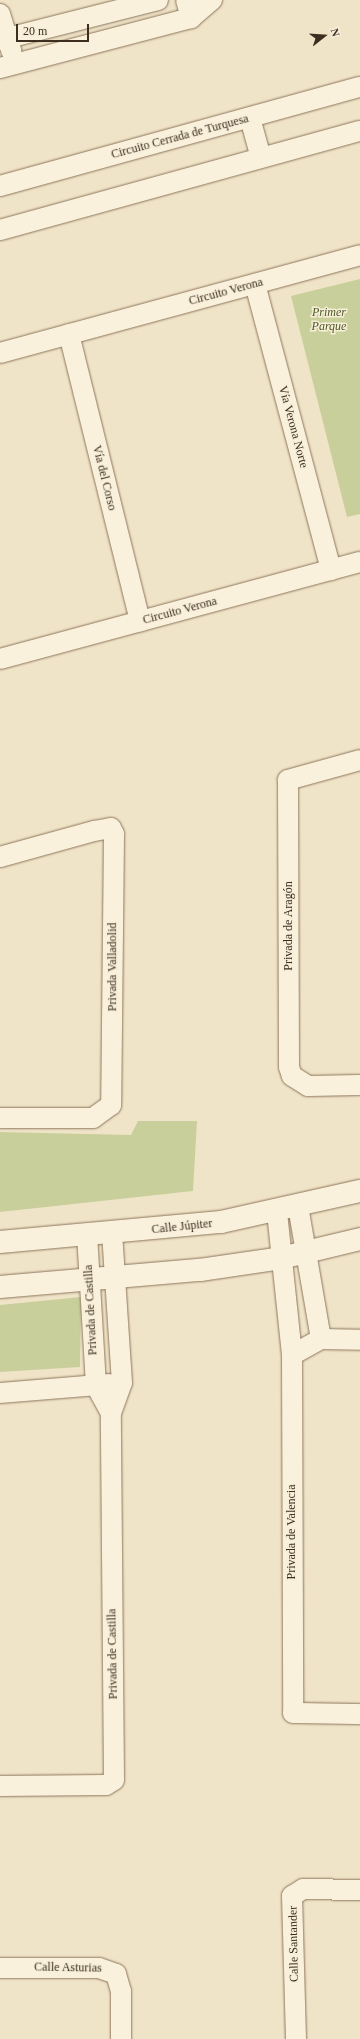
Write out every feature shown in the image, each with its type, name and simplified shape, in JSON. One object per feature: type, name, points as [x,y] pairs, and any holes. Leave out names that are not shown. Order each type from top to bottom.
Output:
[{"type":"main road","name":"Calle Júpiter","points":[[0,1242],[87,1234],[112,1234],[182,1227],[277,1212],[360,1191]]},
{"type":"main road","points":[[0,1287],[90,1280],[281,1258],[360,1239]]},
{"type":"street","points":[[4,39],[158,0]]},
{"type":"street","points":[[0,14],[7,66],[188,9],[209,0]]},
{"type":"street","name":"Circuito Cerrada de Turquesa","points":[[0,186],[360,87]]},
{"type":"street","points":[[250,118],[260,158]]},
{"type":"street","points":[[0,230],[360,131]]},
{"type":"street","name":"Circuito Verona","points":[[0,353],[360,255]]},
{"type":"street","name":"Vía Verona Norte","points":[[255,284],[331,570]]},
{"type":"street","name":"Vía del Corso","points":[[69,334],[140,621]]},
{"type":"street","name":"Circuito Verona","points":[[0,659],[360,562]]},
{"type":"street","name":"Privada de Aragón","points":[[360,760],[288,780],[289,1067],[292,1076],[308,1086],[360,1085]]},
{"type":"street","name":"Privada Valladolid","points":[[0,857],[94,831],[111,828],[114,834],[111,1105],[93,1118],[0,1118]]},
{"type":"street","points":[[298,1206],[321,1339]]},
{"type":"street","points":[[277,1212],[292,1355],[321,1339],[360,1340]]},
{"type":"street","name":"Privada de Castilla","points":[[87,1234],[96,1386],[111,1413]]},
{"type":"street","name":"Privada de Castilla","points":[[0,1786],[106,1785],[114,1780],[111,1413],[122,1383],[112,1234]]},
{"type":"street","name":"Privada de Valencia","points":[[292,1355],[293,1713],[360,1714]]},
{"type":"street","points":[[0,1393],[122,1383]]},
{"type":"street","name":"Calle Santander","points":[[296,2039],[292,1896],[303,1889],[360,1890]]},
{"type":"street","name":"Calle Asturias","points":[[0,1968],[99,1968],[116,1974],[121,1991],[121,2039]]},
{"type":"green space","name":"Primer Parque","points":[[360,279],[360,514],[347,517],[291,296]]},
{"type":"green space","points":[[138,1121],[197,1121],[193,1191],[0,1212],[0,1132],[131,1135]]},
{"type":"green space","points":[[81,1297],[80,1367],[0,1372],[0,1305]]}]
